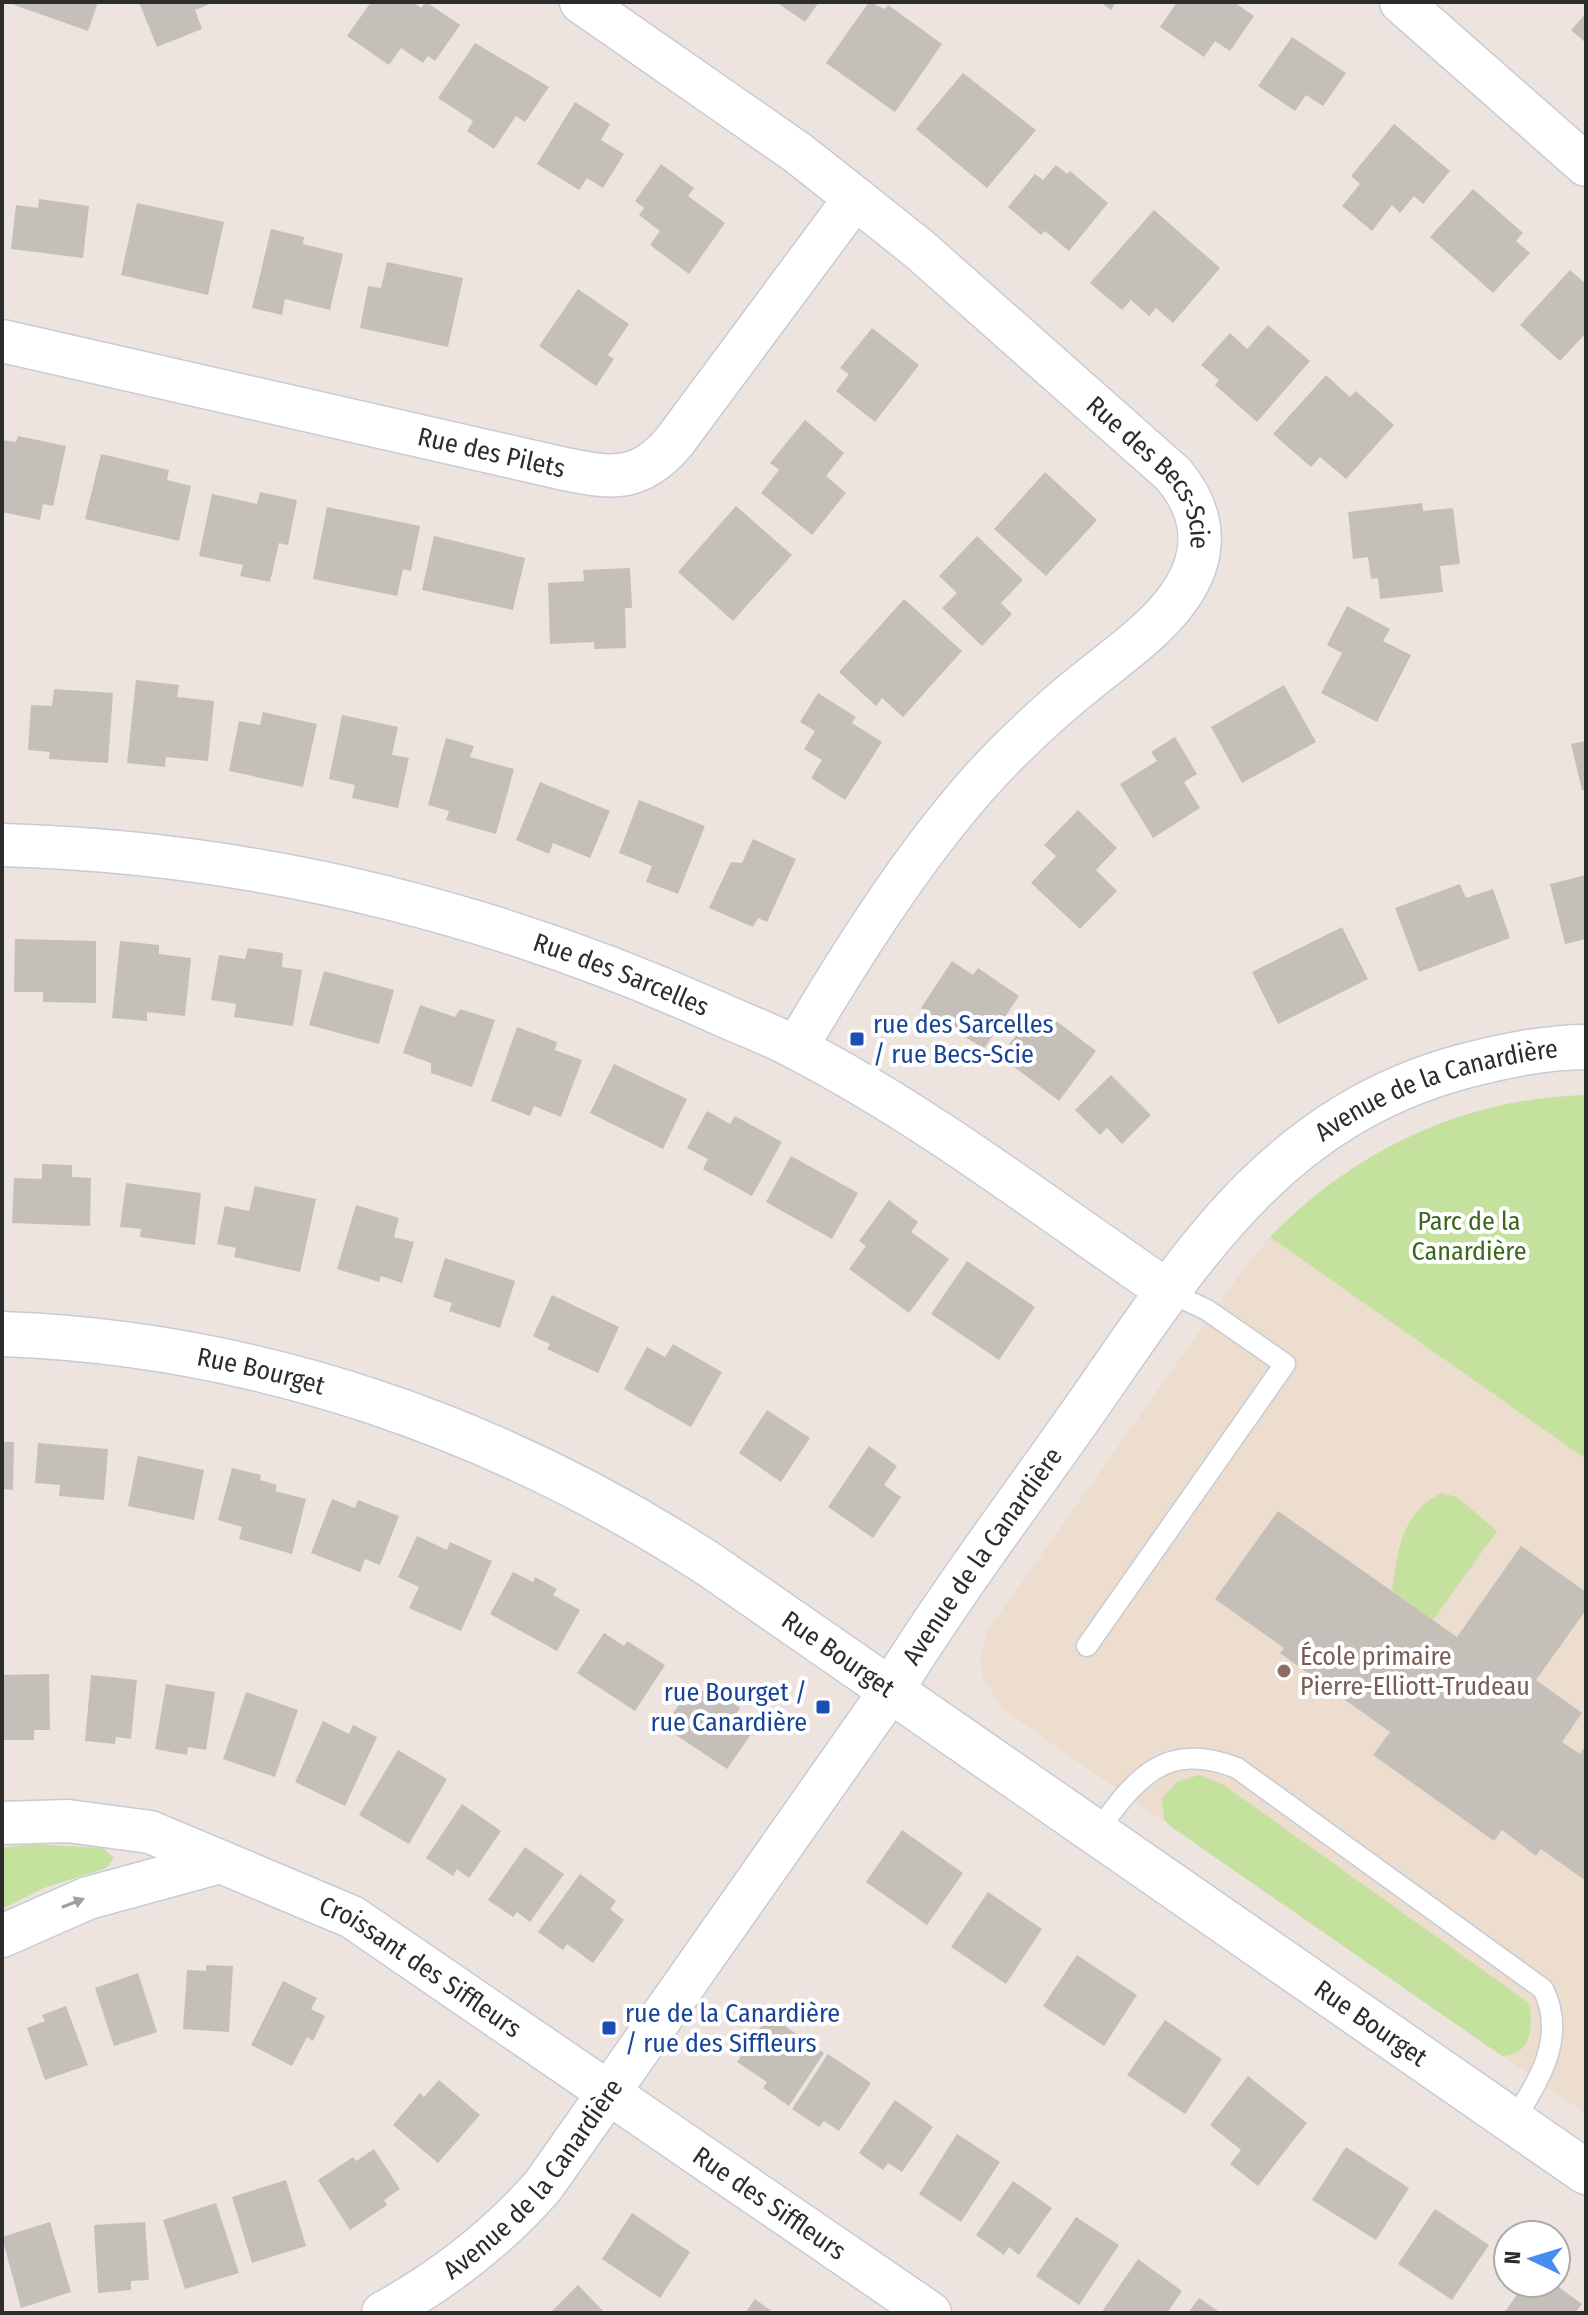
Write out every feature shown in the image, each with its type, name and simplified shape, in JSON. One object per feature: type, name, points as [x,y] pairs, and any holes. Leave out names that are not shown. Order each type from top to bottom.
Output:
[{"type":"street","name":"Rue des Becs-Scie","points":[[581,2],[798,153],[919,249],[1173,474],[1193,500],[1201,543],[1186,587],[1162,617],[1065,699],[970,791],[916,864],[796,1048]]},
{"type":"street","points":[[1401,2],[1586,165]]},
{"type":"street","name":"Rue des Pilets","points":[[2,341],[565,469],[626,476],[652,464],[674,442],[855,198]]},
{"type":"street","name":"Rue des Sarcelles","points":[[2,845],[122,852],[212,863],[326,883],[453,913],[595,960],[796,1048],[917,1119],[1169,1292]]},
{"type":"street","name":"Avenue de la Canardière","points":[[383,2313],[431,2285],[521,2211],[610,2092],[891,1690],[929,1630],[1169,1292],[1248,1193],[1306,1142],[1348,1114],[1412,1083],[1501,1057],[1586,1047]]},
{"type":"street","name":"Rue Bourget","points":[[2,1334],[107,1342],[193,1355],[318,1384],[452,1429],[565,1479],[669,1538],[1586,2172]]},
{"type":"street","name":"Croissant des Siffleurs","points":[[2,1823],[68,1821],[117,1825],[170,1839],[265,1878],[352,1917],[610,2092]]},
{"type":"street","points":[[2,1936],[88,1898],[220,1862]]},
{"type":"street","name":"Rue des Siffleurs","points":[[610,2092],[930,2313]]},
{"type":"lane","points":[[1087,1646],[1285,1364],[1207,1310],[1169,1292]]},
{"type":"lane","points":[[1097,1832],[1122,1798],[1154,1767],[1186,1758],[1220,1761],[1237,1768],[1543,1989],[1553,2017],[1547,2060],[1537,2085],[1513,2121]]},
{"type":"shaded area","name":"École primaire Pierre-Elliott-Trudeau","points":[[1270,1237],[1586,1459],[1586,2114],[1035,1732],[1002,1708],[984,1680],[980,1661],[988,1630],[1244,1268]]},
{"type":"green space","name":"Parc de la Canardière","points":[[1586,1095],[1586,1459],[1270,1237],[1338,1179],[1414,1134],[1497,1106],[1541,1098]]},
{"type":"green space","points":[[1441,1493],[1457,1497],[1497,1531],[1433,1620],[1392,1591],[1400,1547],[1410,1522],[1417,1511]]},
{"type":"green space","points":[[1200,1775],[1224,1785],[1529,2003],[1531,2021],[1525,2045],[1512,2055],[1502,2056],[1170,1826],[1164,1819],[1162,1798],[1178,1781]]},
{"type":"green space","points":[[31,1844],[103,1848],[114,1858],[106,1868],[44,1888],[2,1909],[2,1848]]},
{"type":"building","points":[[6,2],[98,2],[88,31]]},
{"type":"building","points":[[139,2],[215,2],[195,10],[202,29],[157,47]]},
{"type":"building","points":[[371,2],[413,2],[421,8],[426,2],[460,25],[435,61],[428,56],[423,63],[401,48],[389,65],[347,36]]},
{"type":"building","points":[[776,2],[819,2],[805,22]]},
{"type":"building","points":[[869,2],[885,9],[888,5],[942,44],[895,112],[826,63]]},
{"type":"building","points":[[1100,2],[1116,2],[1111,10]]},
{"type":"building","points":[[1177,2],[1234,2],[1254,16],[1230,51],[1215,41],[1204,57],[1160,27]]},
{"type":"building","points":[[1586,13],[1586,43],[1571,30]]},
{"type":"building","points":[[1292,37],[1346,73],[1323,106],[1306,95],[1295,111],[1258,86]]},
{"type":"building","points":[[475,43],[549,87],[525,122],[516,116],[494,149],[467,131],[473,121],[438,98]]},
{"type":"building","points":[[963,73],[1036,130],[987,188],[916,129]]},
{"type":"building","points":[[575,102],[610,124],[601,140],[624,154],[603,188],[587,178],[579,190],[537,164]]},
{"type":"building","points":[[1394,124],[1450,171],[1423,204],[1414,196],[1400,213],[1392,205],[1372,231],[1342,206],[1360,184],[1351,176]]},
{"type":"building","points":[[661,164],[694,188],[688,196],[725,223],[689,274],[650,245],[660,231],[639,215],[644,208],[635,201]]},
{"type":"building","points":[[1056,165],[1067,174],[1070,171],[1108,203],[1069,251],[1045,231],[1041,235],[1008,207],[1035,174],[1043,180]]},
{"type":"building","points":[[1473,189],[1523,233],[1516,241],[1530,253],[1493,293],[1430,237]]},
{"type":"building","points":[[39,199],[89,206],[83,258],[11,249],[16,205],[38,208]]},
{"type":"building","points":[[137,203],[224,222],[208,295],[121,275]]},
{"type":"building","points":[[1154,210],[1220,268],[1173,323],[1156,308],[1149,316],[1131,300],[1122,310],[1090,283]]},
{"type":"building","points":[[271,229],[304,237],[303,244],[343,254],[330,310],[285,299],[282,315],[252,308]]},
{"type":"building","points":[[387,262],[463,278],[448,347],[360,328],[368,286],[381,288]]},
{"type":"building","points":[[1570,270],[1586,284],[1586,333],[1560,361],[1520,325]]},
{"type":"building","points":[[578,289],[629,324],[608,355],[614,359],[596,386],[539,346]]},
{"type":"building","points":[[1268,325],[1310,361],[1257,422],[1215,385],[1219,380],[1201,365],[1230,333],[1247,349]]},
{"type":"building","points":[[872,328],[919,365],[875,422],[836,391],[849,374],[840,368]]},
{"type":"building","points":[[1326,375],[1350,397],[1356,391],[1394,425],[1346,479],[1320,457],[1311,467],[1273,434]]},
{"type":"building","points":[[805,420],[844,453],[826,476],[846,493],[812,535],[761,493],[779,470],[770,463]]},
{"type":"building","points":[[18,436],[66,446],[53,506],[43,504],[40,520],[2,512],[2,440],[16,442]]},
{"type":"building","points":[[101,454],[169,470],[167,480],[191,486],[179,541],[85,519]]},
{"type":"building","points":[[1045,472],[1097,520],[1046,576],[994,529]]},
{"type":"building","points":[[260,492],[297,500],[288,545],[279,543],[270,582],[240,576],[243,565],[199,556],[212,494],[257,504]]},
{"type":"building","points":[[1422,503],[1423,511],[1453,508],[1460,564],[1440,566],[1443,592],[1380,599],[1378,578],[1371,579],[1368,557],[1353,559],[1348,512]]},
{"type":"building","points":[[736,506],[792,555],[733,621],[678,572]]},
{"type":"building","points":[[327,507],[420,526],[411,571],[403,569],[397,596],[313,579]]},
{"type":"building","points":[[434,536],[525,558],[513,610],[422,590]]},
{"type":"building","points":[[977,536],[1023,580],[1001,603],[1012,614],[982,646],[942,608],[957,593],[939,576]]},
{"type":"building","points":[[630,568],[632,608],[625,608],[626,648],[594,649],[594,642],[550,644],[548,583],[584,581],[583,570]]},
{"type":"building","points":[[904,599],[962,651],[903,717],[882,698],[876,706],[839,672]]},
{"type":"building","points":[[1347,606],[1390,629],[1383,641],[1411,655],[1377,722],[1321,693],[1342,653],[1327,645]]},
{"type":"building","points":[[136,680],[179,685],[177,697],[214,701],[208,761],[166,757],[165,767],[127,763]]},
{"type":"building","points":[[1284,685],[1316,742],[1242,783],[1211,727]]},
{"type":"building","points":[[54,689],[113,693],[108,763],[49,759],[50,752],[28,750],[31,705],[52,706]]},
{"type":"building","points":[[818,693],[856,717],[852,723],[882,742],[845,800],[811,778],[822,760],[804,749],[815,731],[800,722]]},
{"type":"building","points":[[263,712],[317,724],[303,787],[229,771],[239,721],[260,725]]},
{"type":"building","points":[[342,715],[398,727],[392,755],[409,758],[398,808],[352,798],[355,785],[329,779]]},
{"type":"building","points":[[1175,737],[1197,774],[1184,782],[1200,808],[1153,838],[1120,784],[1157,761],[1151,752]]},
{"type":"building","points":[[446,738],[474,746],[470,757],[514,769],[496,834],[446,820],[449,811],[428,805]]},
{"type":"building","points":[[1586,741],[1586,790],[1582,790],[1571,744]]},
{"type":"building","points":[[540,782],[610,811],[590,858],[553,843],[549,854],[516,840]]},
{"type":"building","points":[[639,800],[705,826],[678,894],[646,882],[652,866],[619,853]]},
{"type":"building","points":[[1078,810],[1117,848],[1096,870],[1117,891],[1080,929],[1031,883],[1056,856],[1044,845]]},
{"type":"building","points":[[753,839],[796,859],[767,922],[758,918],[753,927],[709,908],[731,862],[742,863]]},
{"type":"building","points":[[1586,875],[1586,939],[1565,944],[1550,884]]},
{"type":"building","points":[[1460,884],[1466,898],[1493,889],[1510,938],[1419,972],[1395,908]]},
{"type":"building","points":[[1342,927],[1368,979],[1278,1024],[1252,972]]},
{"type":"building","points":[[15,939],[96,941],[96,1003],[43,1002],[43,992],[14,992]]},
{"type":"building","points":[[120,941],[159,945],[159,954],[191,958],[185,1016],[147,1012],[147,1021],[112,1018]]},
{"type":"building","points":[[248,948],[283,953],[282,967],[302,970],[293,1026],[234,1017],[236,1004],[211,1000],[219,955],[245,959]]},
{"type":"building","points":[[952,961],[973,975],[978,968],[1019,996],[984,1049],[921,1008]]},
{"type":"building","points":[[324,971],[394,990],[379,1044],[309,1025]]},
{"type":"building","points":[[420,1005],[455,1017],[460,1009],[495,1020],[472,1087],[431,1073],[431,1063],[403,1053]]},
{"type":"building","points":[[1029,1019],[1046,1032],[1055,1020],[1096,1051],[1059,1101],[1000,1056]]},
{"type":"building","points":[[517,1027],[557,1042],[555,1050],[582,1060],[561,1117],[534,1106],[530,1116],[491,1101]]},
{"type":"building","points":[[614,1064],[687,1099],[663,1149],[590,1113]]},
{"type":"building","points":[[1111,1075],[1151,1115],[1122,1144],[1107,1128],[1100,1135],[1075,1110]]},
{"type":"building","points":[[707,1111],[730,1124],[735,1116],[782,1142],[752,1196],[703,1169],[708,1159],[687,1148]]},
{"type":"building","points":[[791,1156],[858,1193],[832,1239],[766,1202]]},
{"type":"building","points":[[42,1164],[72,1165],[72,1177],[91,1178],[90,1226],[12,1223],[14,1178],[42,1179]]},
{"type":"building","points":[[126,1183],[201,1193],[195,1245],[140,1237],[141,1229],[120,1227]]},
{"type":"building","points":[[255,1186],[316,1199],[300,1272],[234,1257],[236,1248],[217,1244],[225,1206],[249,1211]]},
{"type":"building","points":[[889,1200],[918,1222],[911,1232],[949,1259],[909,1313],[849,1269],[866,1246],[859,1241]]},
{"type":"building","points":[[356,1205],[399,1218],[394,1237],[414,1242],[402,1283],[381,1276],[379,1282],[337,1269]]},
{"type":"building","points":[[445,1258],[515,1281],[500,1328],[449,1311],[452,1303],[433,1297]]},
{"type":"building","points":[[967,1261],[1035,1307],[999,1360],[931,1314]]},
{"type":"building","points":[[552,1295],[619,1327],[598,1373],[547,1349],[550,1344],[533,1336]]},
{"type":"building","points":[[673,1344],[722,1372],[691,1427],[624,1389],[647,1347],[665,1357]]},
{"type":"building","points":[[767,1410],[810,1438],[781,1482],[739,1453]]},
{"type":"building","points":[[2,1442],[14,1442],[13,1490],[2,1489]]},
{"type":"building","points":[[38,1443],[108,1449],[104,1500],[59,1496],[60,1485],[35,1483]]},
{"type":"building","points":[[869,1446],[897,1466],[884,1485],[901,1497],[873,1538],[828,1507]]},
{"type":"building","points":[[138,1456],[204,1470],[194,1520],[128,1506]]},
{"type":"building","points":[[232,1468],[261,1475],[260,1480],[277,1485],[275,1491],[306,1499],[292,1554],[239,1539],[242,1527],[218,1520]]},
{"type":"building","points":[[332,1499],[355,1508],[358,1500],[399,1516],[380,1565],[365,1559],[360,1572],[311,1553]]},
{"type":"building","points":[[1278,1511],[1457,1637],[1521,1546],[1586,1592],[1586,1610],[1536,1680],[1582,1713],[1562,1742],[1580,1754],[1586,1745],[1586,1881],[1541,1849],[1536,1856],[1502,1830],[1494,1841],[1373,1755],[1390,1732],[1280,1653],[1284,1648],[1215,1599]]},
{"type":"building","points":[[417,1536],[447,1550],[450,1542],[492,1561],[461,1631],[409,1608],[419,1587],[398,1577]]},
{"type":"building","points":[[513,1572],[533,1582],[535,1577],[557,1589],[553,1595],[580,1610],[557,1651],[490,1614]]},
{"type":"building","points":[[604,1633],[624,1646],[627,1641],[665,1665],[635,1711],[577,1673]]},
{"type":"building","points":[[49,1674],[50,1730],[34,1730],[34,1740],[4,1740],[2,1675]]},
{"type":"building","points":[[91,1675],[137,1680],[131,1739],[116,1737],[115,1744],[85,1741]]},
{"type":"building","points":[[166,1684],[215,1692],[206,1750],[188,1747],[187,1755],[155,1749]]},
{"type":"building","points":[[693,1684],[716,1700],[720,1694],[740,1708],[734,1717],[754,1730],[727,1769],[664,1727]]},
{"type":"building","points":[[246,1692],[298,1710],[275,1777],[223,1759]]},
{"type":"building","points":[[323,1721],[349,1734],[353,1725],[377,1737],[345,1806],[295,1782]]},
{"type":"building","points":[[398,1750],[447,1779],[409,1844],[359,1815]]},
{"type":"building","points":[[462,1804],[501,1831],[469,1878],[457,1869],[453,1876],[426,1858]]},
{"type":"building","points":[[902,1830],[963,1873],[927,1925],[866,1882]]},
{"type":"building","points":[[525,1847],[564,1874],[530,1922],[517,1912],[513,1917],[488,1900]]},
{"type":"building","points":[[580,1874],[616,1901],[610,1909],[624,1920],[593,1963],[567,1944],[563,1950],[538,1932]]},
{"type":"building","points":[[988,1892],[1042,1929],[1006,1984],[951,1947]]},
{"type":"building","points":[[1077,1955],[1137,1995],[1104,2046],[1043,2006]]},
{"type":"building","points":[[206,1965],[233,1966],[229,2032],[183,2029],[187,1970],[206,1971]]},
{"type":"building","points":[[138,1973],[157,2032],[114,2046],[95,1988]]},
{"type":"building","points":[[283,1981],[317,1998],[311,2009],[325,2016],[313,2041],[307,2037],[292,2066],[251,2045]]},
{"type":"building","points":[[66,2006],[88,2065],[45,2080],[27,2028],[45,2021],[42,2015]]},
{"type":"building","points":[[769,2015],[824,2053],[789,2106],[763,2088],[767,2082],[737,2062]]},
{"type":"building","points":[[1165,2020],[1222,2059],[1185,2114],[1127,2075]]},
{"type":"building","points":[[828,2054],[871,2083],[839,2131],[824,2121],[819,2127],[792,2109]]},
{"type":"building","points":[[1248,2076],[1307,2123],[1258,2186],[1230,2164],[1241,2150],[1210,2125]]},
{"type":"building","points":[[439,2080],[480,2115],[438,2163],[393,2125],[420,2093],[424,2097]]},
{"type":"building","points":[[895,2100],[933,2127],[902,2172],[888,2163],[883,2170],[859,2153]]},
{"type":"building","points":[[957,2134],[1000,2162],[961,2222],[919,2194]]},
{"type":"building","points":[[1346,2147],[1409,2188],[1376,2240],[1312,2200]]},
{"type":"building","points":[[374,2149],[400,2189],[384,2200],[387,2205],[350,2230],[318,2180],[353,2157],[356,2161]]},
{"type":"building","points":[[286,2180],[306,2246],[252,2263],[232,2197]]},
{"type":"building","points":[[1013,2181],[1052,2208],[1019,2255],[1009,2247],[1004,2255],[976,2235]]},
{"type":"building","points":[[216,2203],[239,2273],[185,2289],[163,2220]]},
{"type":"building","points":[[1435,2209],[1489,2245],[1452,2300],[1398,2264]]},
{"type":"building","points":[[632,2213],[690,2252],[660,2298],[602,2259]]},
{"type":"building","points":[[1076,2217],[1119,2245],[1079,2305],[1036,2276]]},
{"type":"building","points":[[50,2222],[71,2292],[21,2308],[2,2237]]},
{"type":"building","points":[[145,2222],[149,2280],[131,2281],[131,2290],[98,2293],[94,2225]]},
{"type":"building","points":[[1138,2259],[1182,2291],[1167,2313],[1101,2313]]},
{"type":"building","points":[[578,2285],[605,2313],[550,2313]]},
{"type":"building","points":[[1572,2297],[1582,2304],[1575,2313],[1504,2313],[1514,2299]]},
{"type":"building","points":[[1199,2298],[1221,2313],[1188,2313]]},
{"type":"building","points":[[755,2299],[774,2313],[745,2313]]},
{"type":"place","name":"rue des Sarcelles / rue Becs-Scie","points":[[857,1039]]},
{"type":"place","name":"École primaire Pierre-Elliott-Trudeau","points":[[1284,1671]]},
{"type":"place","name":"rue Bourget / rue Canardière","points":[[823,1707]]},
{"type":"place","name":"rue de la Canardière / rue des Siffleurs","points":[[609,2028]]}]
